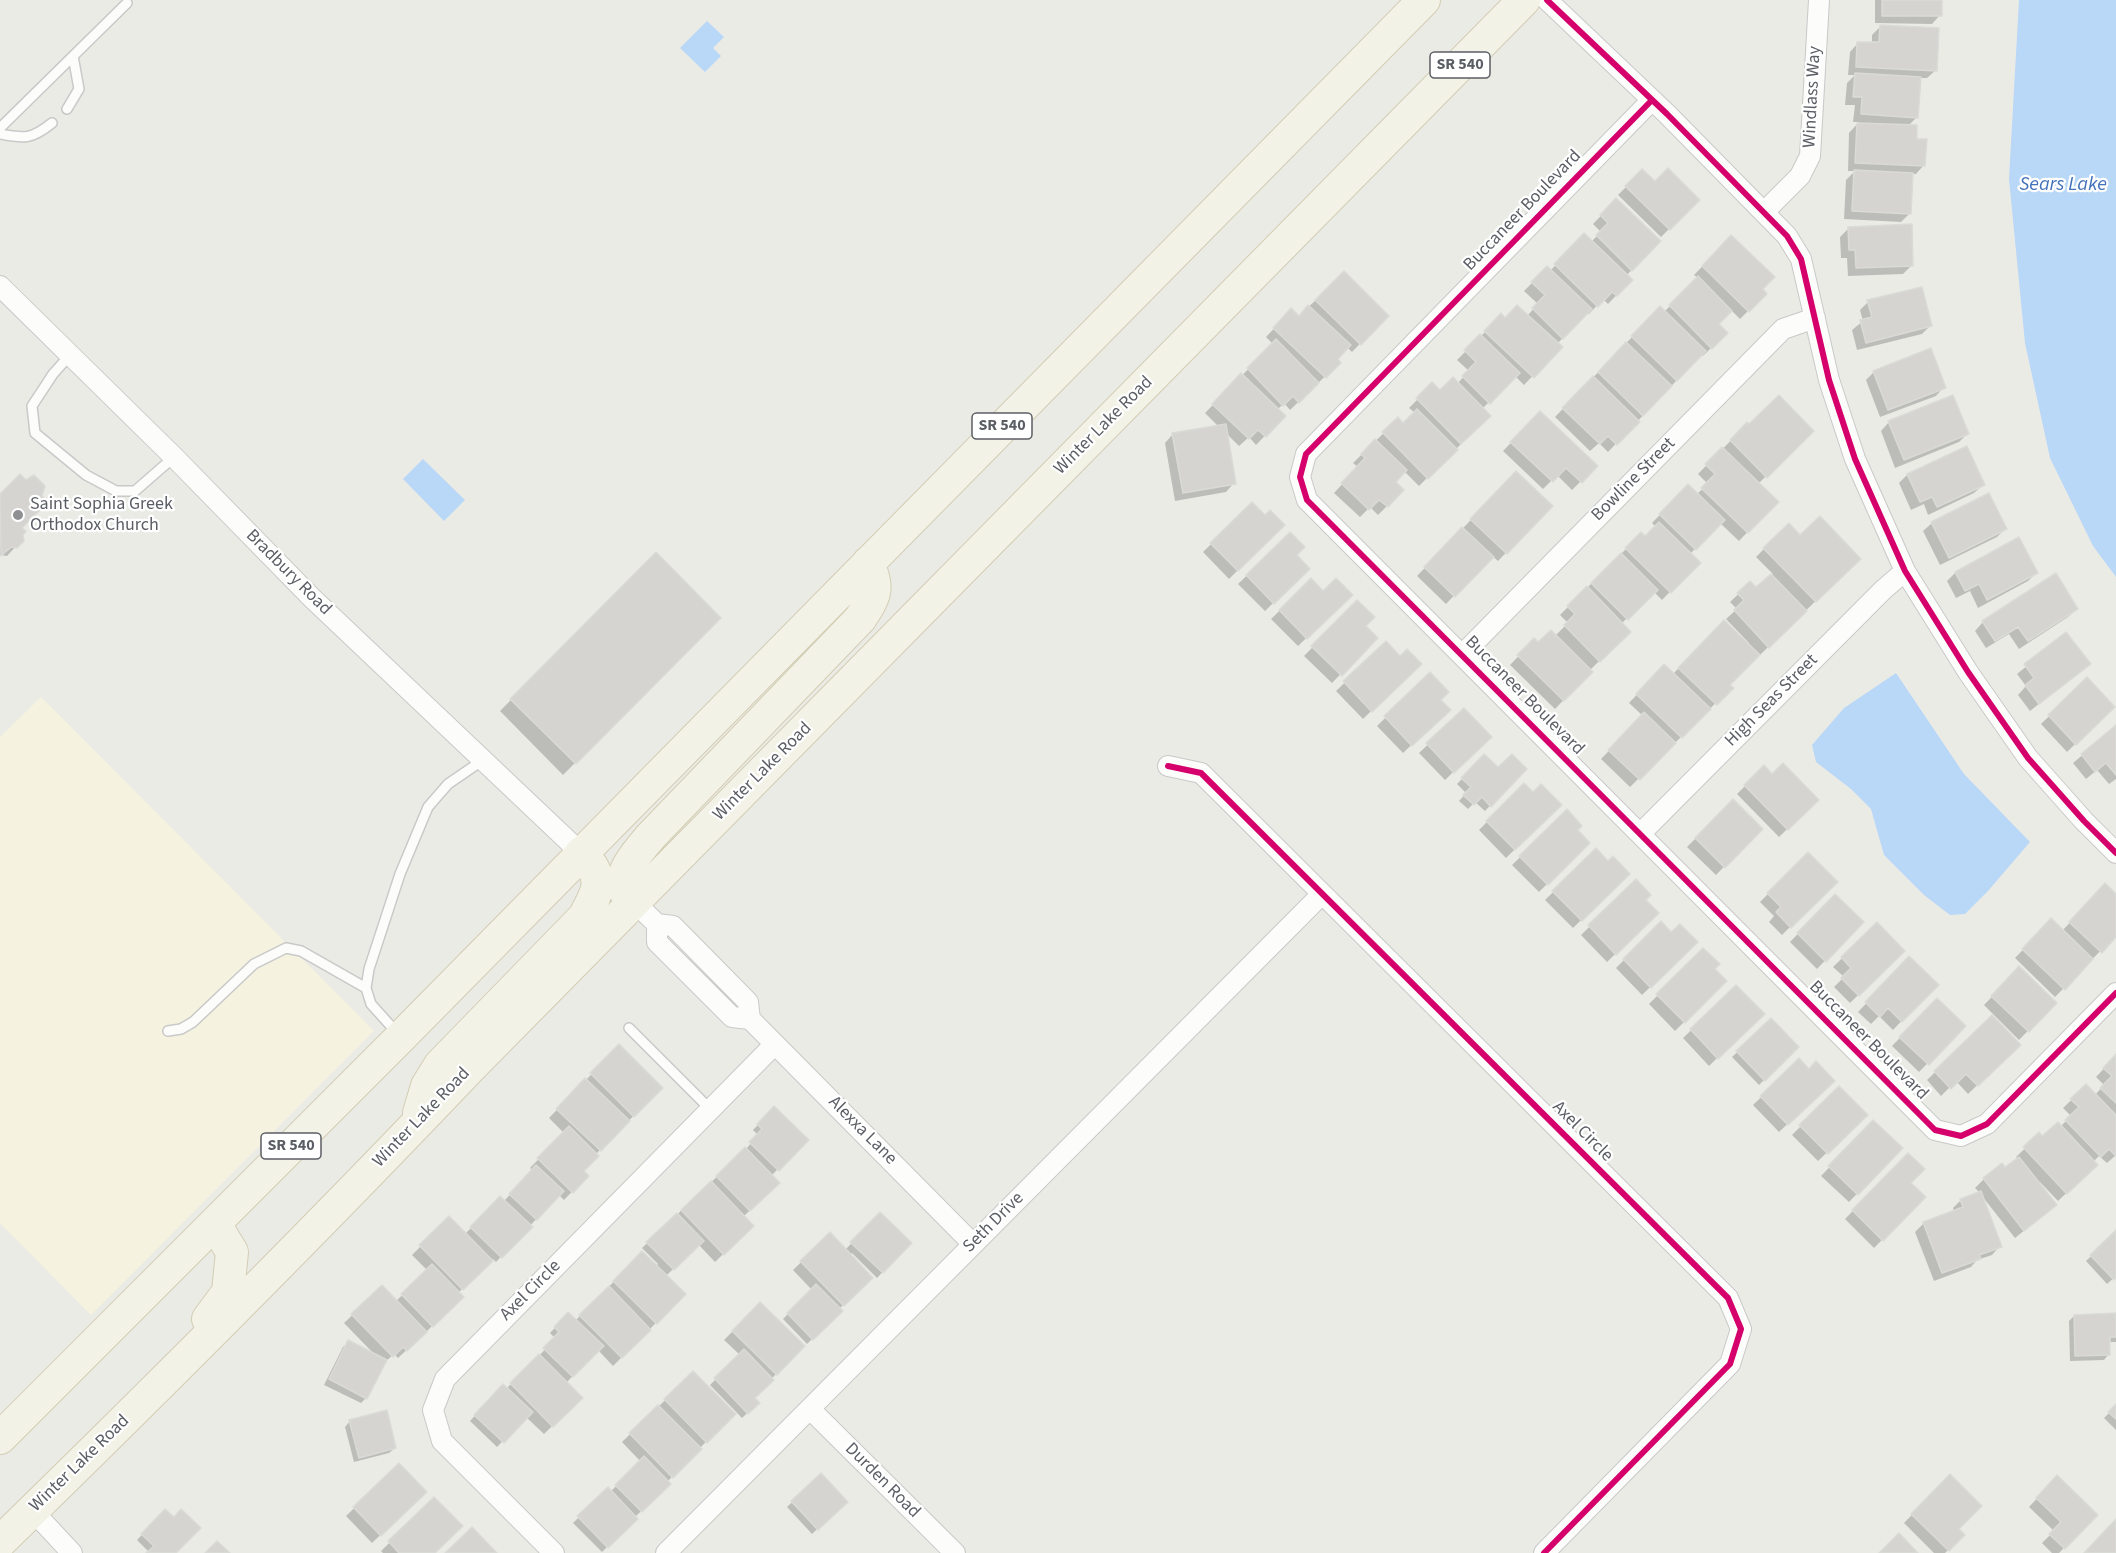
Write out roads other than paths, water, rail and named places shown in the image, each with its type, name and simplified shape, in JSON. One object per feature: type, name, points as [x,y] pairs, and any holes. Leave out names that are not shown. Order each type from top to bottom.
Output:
[{"type":"main road","name":"SR 540","points":[[0,1438],[401,1037],[1424,0]]},
{"type":"main road","name":"Winter Lake Road","points":[[0,1542],[416,1126],[1524,0]]},
{"type":"main road","points":[[634,902],[624,889],[623,882],[629,864],[651,836],[860,619],[872,600],[875,581],[868,563]]},
{"type":"main road","points":[[416,1126],[427,1086],[440,1065],[584,917],[597,888],[597,876],[594,868],[581,853]]},
{"type":"main road","points":[[97,1447],[194,1338],[228,1292],[232,1252],[215,1224]]},
{"type":"street","points":[[1547,0],[1652,100],[1787,236],[1801,259],[1829,380],[1854,459],[1905,571],[1968,672],[2028,758],[2084,822],[2116,853]]},
{"type":"street","name":"Windlass Way","points":[[1764,212],[1800,176],[1810,156],[1819,0]]},
{"type":"street","name":"Buccaneer Boulevard","points":[[1652,100],[1306,453],[1299,477],[1307,500],[1935,1130],[1961,1136],[1987,1124],[2116,993]]},
{"type":"street","name":"Bradbury Road","points":[[0,286],[174,457],[312,598],[581,853]]},
{"type":"street","name":"Bowline Street","points":[[1462,655],[1783,329],[1815,318]]},
{"type":"street","name":"High Seas Street","points":[[1640,834],[1883,590],[1905,571]]},
{"type":"street","name":"Axel Circle","points":[[1168,766],[1201,773],[1728,1298],[1741,1329],[1730,1364],[1544,1553]]},
{"type":"street","name":"Seth Drive","points":[[666,1553],[1322,894]]},
{"type":"street","name":"Alexxa Lane","points":[[634,902],[657,924],[657,942],[732,1017],[750,1019],[973,1244]]},
{"type":"street","name":"Axel Circle","points":[[554,1553],[442,1442],[433,1410],[445,1379],[775,1044]]},
{"type":"street","name":"Durden Road","points":[[810,1408],[955,1553]]},
{"type":"street","points":[[32,1510],[72,1553]]},
{"type":"lane","points":[[0,128],[127,3]]},
{"type":"lane","points":[[66,109],[79,89],[73,56]]},
{"type":"lane","points":[[0,134],[18,138],[36,135],[52,123]]},
{"type":"lane","points":[[70,355],[52,374],[32,406],[35,433],[86,475],[116,491],[135,491],[174,457]]},
{"type":"lane","points":[[401,1037],[371,1004],[366,988],[369,969],[400,874],[428,807],[448,784],[483,760]]},
{"type":"lane","points":[[168,1031],[181,1029],[193,1022],[254,964],[286,948],[301,951],[366,988]]},
{"type":"lane","points":[[629,1028],[711,1110]]},
{"type":"water","name":"Sears Lake","points":[[2019,0],[2116,0],[2116,577],[2093,546],[2050,458],[2025,343],[2009,179]]},
{"type":"water","points":[[707,21],[724,37],[713,48],[721,56],[705,72],[680,48]]},
{"type":"water","points":[[423,459],[465,500],[444,521],[403,479]]},
{"type":"water","points":[[1896,673],[1964,774],[2030,842],[1965,914],[1950,915],[1924,895],[1884,855],[1871,809],[1851,789],[1816,762],[1812,745],[1844,708]]},
{"type":"place","name":"Saint Sophia Greek Orthodox Church","points":[[18,515]]}]
